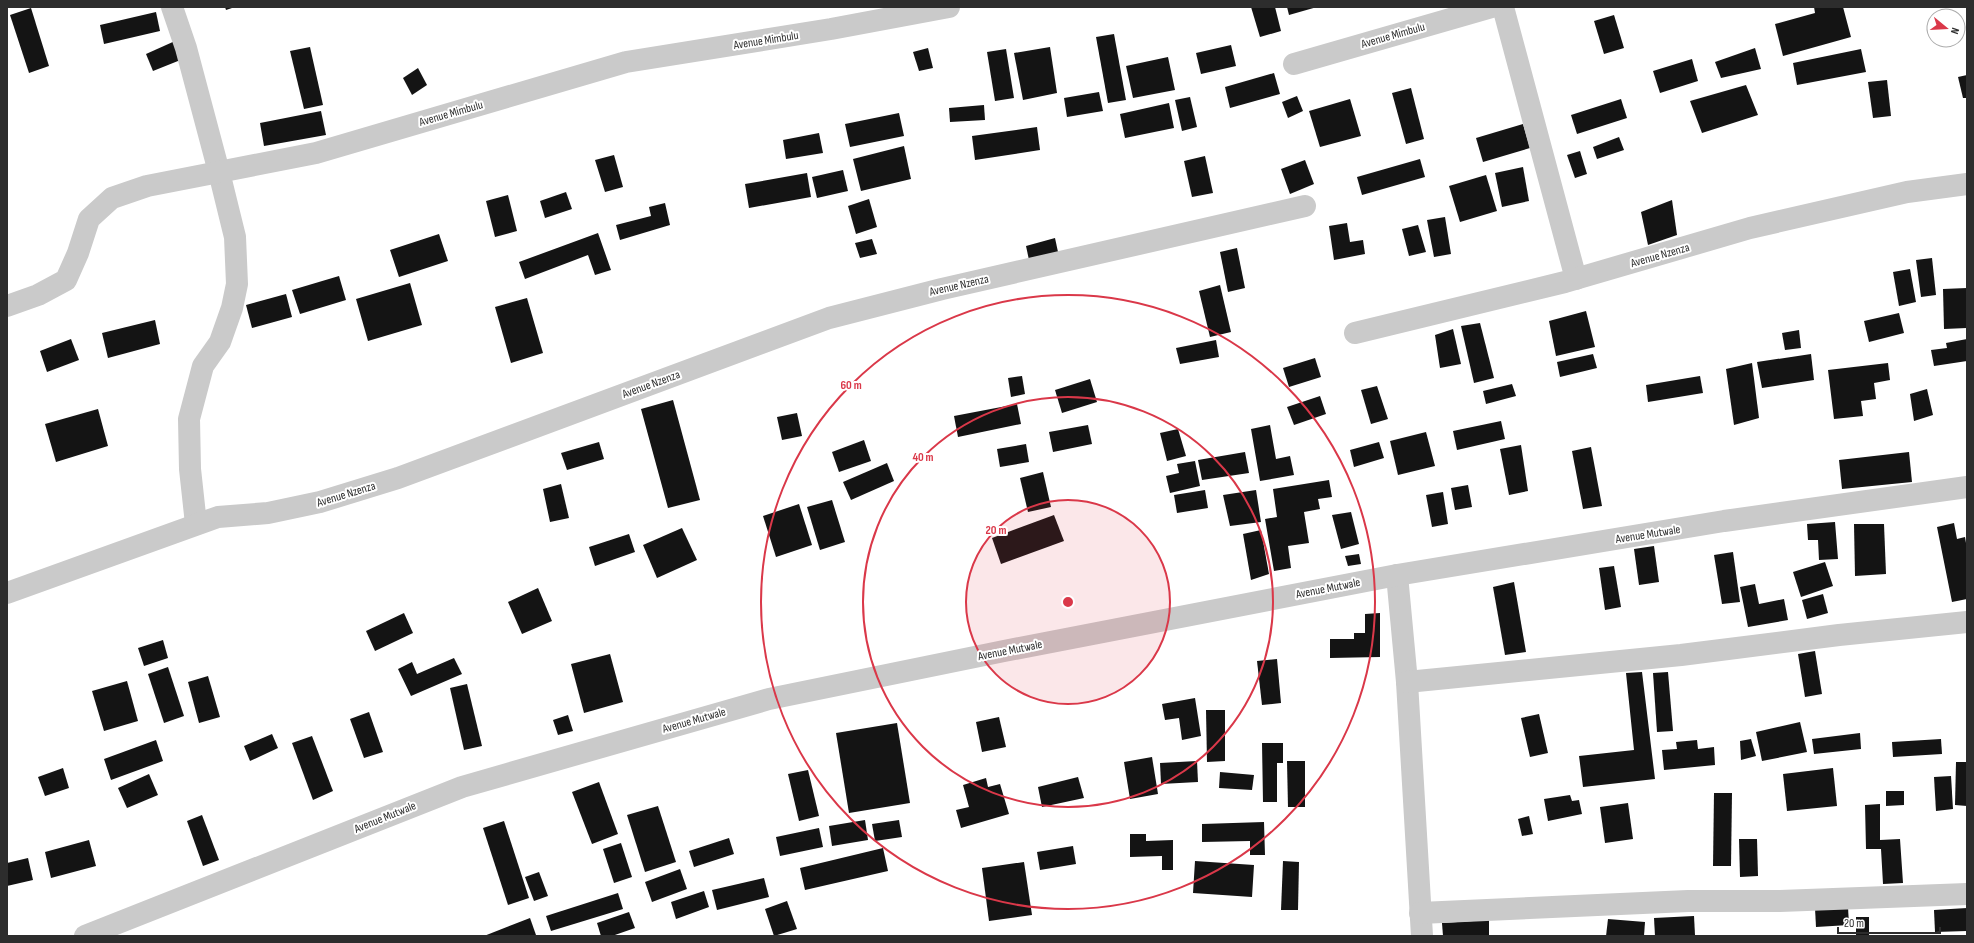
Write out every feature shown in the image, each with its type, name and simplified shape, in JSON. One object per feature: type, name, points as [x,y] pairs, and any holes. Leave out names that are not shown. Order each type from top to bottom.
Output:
[{"type":"street","points":[[172,7],[186,48],[219,172],[234,237],[236,284],[232,308],[220,342],[203,366],[189,419],[190,469],[196,524]]},
{"type":"street","name":"Avenue Mimbulu","points":[[7,306],[38,295],[66,280],[78,253],[89,219],[112,198],[147,186],[316,153],[626,62],[831,29],[949,7]]},
{"type":"street","name":"Avenue Mimbulu","points":[[1294,64],[1492,7]]},
{"type":"street","points":[[1503,7],[1576,279]]},
{"type":"street","name":"Avenue Nzenza","points":[[1355,333],[1576,279],[1750,228],[1907,192],[1967,184]]},
{"type":"street","name":"Avenue Nzenza","points":[[7,593],[218,517],[268,513],[320,502],[398,478],[829,318],[942,289],[1305,206]]},
{"type":"street","name":"Avenue Mutwale","points":[[85,936],[462,787],[769,699],[1004,651],[1397,575],[1724,521],[1967,487]]},
{"type":"street","points":[[1397,575],[1407,682],[1422,936]]},
{"type":"street","points":[[1407,682],[1681,656],[1839,635],[1967,622]]},
{"type":"street","points":[[1420,913],[1688,901],[1780,902],[1967,894]]},
{"type":"building","points":[[225,7],[235,7],[226,10]]},
{"type":"building","points":[[1251,7],[1275,7],[1281,31],[1260,37]]},
{"type":"building","points":[[1287,7],[1317,7],[1289,15]]},
{"type":"building","points":[[1814,7],[1843,7],[1851,37],[1783,56],[1775,24],[1815,13]]},
{"type":"building","points":[[31,8],[49,66],[29,73],[10,15]]},
{"type":"building","points":[[156,12],[160,31],[104,44],[100,25]]},
{"type":"building","points":[[1614,15],[1624,48],[1604,54],[1594,21]]},
{"type":"building","points":[[1114,34],[1126,100],[1108,103],[1096,37]]},
{"type":"building","points":[[175,41],[183,59],[153,71],[146,54]]},
{"type":"building","points":[[1231,45],[1236,66],[1201,74],[1196,53]]},
{"type":"building","points":[[310,47],[323,105],[304,109],[290,51]]},
{"type":"building","points":[[1050,47],[1057,93],[1023,100],[1014,53]]},
{"type":"building","points":[[928,48],[933,68],[919,71],[913,52]]},
{"type":"building","points":[[1755,48],[1761,69],[1721,78],[1715,62]]},
{"type":"building","points":[[1006,49],[1014,98],[995,101],[987,52]]},
{"type":"building","points":[[1861,49],[1866,72],[1797,85],[1793,63]]},
{"type":"building","points":[[1168,57],[1175,90],[1133,98],[1126,66]]},
{"type":"building","points":[[1692,59],[1698,81],[1660,93],[1653,71]]},
{"type":"building","points":[[418,68],[427,85],[412,95],[403,78]]},
{"type":"building","points":[[1274,73],[1280,94],[1230,108],[1225,87]]},
{"type":"building","points":[[1967,75],[1967,98],[1963,98],[1958,77]]},
{"type":"building","points":[[1887,80],[1891,116],[1873,118],[1868,82]]},
{"type":"building","points":[[1746,85],[1758,115],[1702,133],[1690,101]]},
{"type":"building","points":[[1411,88],[1424,139],[1406,144],[1392,93]]},
{"type":"building","points":[[1099,92],[1103,111],[1067,117],[1064,98]]},
{"type":"building","points":[[1297,96],[1303,111],[1288,118],[1282,102]]},
{"type":"building","points":[[1190,97],[1197,127],[1182,131],[1175,100]]},
{"type":"building","points":[[1350,99],[1361,136],[1320,147],[1309,111]]},
{"type":"building","points":[[1621,99],[1627,118],[1577,134],[1571,115]]},
{"type":"building","points":[[1169,103],[1174,128],[1125,138],[1120,114]]},
{"type":"building","points":[[984,105],[985,120],[950,122],[949,108]]},
{"type":"building","points":[[321,111],[326,135],[264,146],[260,123]]},
{"type":"building","points":[[899,113],[904,136],[850,147],[845,124]]},
{"type":"building","points":[[1523,124],[1530,148],[1483,162],[1476,138]]},
{"type":"building","points":[[1037,127],[1040,150],[975,160],[972,136]]},
{"type":"building","points":[[819,133],[823,153],[786,159],[783,140]]},
{"type":"building","points":[[1619,137],[1624,150],[1597,159],[1593,147]]},
{"type":"building","points":[[904,146],[911,179],[861,191],[853,159]]},
{"type":"building","points":[[1580,151],[1587,174],[1575,178],[1567,155]]},
{"type":"building","points":[[614,155],[623,187],[605,192],[595,160]]},
{"type":"building","points":[[1205,156],[1213,193],[1192,197],[1184,161]]},
{"type":"building","points":[[1420,159],[1425,177],[1362,195],[1357,177]]},
{"type":"building","points":[[1305,160],[1314,184],[1290,194],[1281,169]]},
{"type":"building","points":[[1523,167],[1529,201],[1502,207],[1495,173]]},
{"type":"building","points":[[843,170],[848,191],[817,198],[812,177]]},
{"type":"building","points":[[807,173],[811,197],[749,208],[745,184]]},
{"type":"building","points":[[1486,175],[1497,211],[1460,222],[1449,186]]},
{"type":"building","points":[[566,192],[572,209],[545,218],[540,201]]},
{"type":"building","points":[[508,195],[517,231],[495,237],[486,201]]},
{"type":"building","points":[[869,199],[877,227],[856,234],[848,206]]},
{"type":"building","points":[[1672,200],[1677,235],[1648,245],[1641,212]]},
{"type":"building","points":[[665,203],[670,225],[620,240],[616,225],[651,216],[649,207]]},
{"type":"building","points":[[1445,217],[1451,254],[1434,257],[1427,220]]},
{"type":"building","points":[[1347,223],[1350,242],[1363,240],[1365,254],[1334,260],[1329,226]]},
{"type":"building","points":[[1418,225],[1426,252],[1409,256],[1402,229]]},
{"type":"building","points":[[598,233],[611,270],[595,275],[588,255],[525,279],[519,262]]},
{"type":"building","points":[[439,234],[448,261],[399,277],[390,250]]},
{"type":"building","points":[[1055,238],[1058,252],[1029,260],[1026,246]]},
{"type":"building","points":[[872,239],[877,254],[860,258],[855,243]]},
{"type":"building","points":[[1237,248],[1245,288],[1228,292],[1220,252]]},
{"type":"building","points":[[1932,258],[1936,295],[1921,297],[1916,260]]},
{"type":"building","points":[[1910,269],[1916,302],[1899,306],[1893,272]]},
{"type":"building","points":[[339,276],[346,300],[300,314],[292,290]]},
{"type":"building","points":[[410,283],[422,325],[368,341],[356,299]]},
{"type":"building","points":[[1220,285],[1231,332],[1210,337],[1199,291]]},
{"type":"building","points":[[1967,288],[1967,328],[1944,329],[1943,289]]},
{"type":"building","points":[[286,294],[292,317],[252,328],[246,305]]},
{"type":"building","points":[[527,298],[543,353],[511,363],[495,307]]},
{"type":"building","points":[[1586,311],[1595,347],[1556,356],[1549,321]]},
{"type":"building","points":[[1899,313],[1904,333],[1869,342],[1864,321]]},
{"type":"building","points":[[155,320],[160,344],[108,358],[102,333]]},
{"type":"building","points":[[1480,323],[1494,378],[1474,383],[1461,326]]},
{"type":"building","points":[[1453,329],[1461,364],[1440,368],[1435,335]]},
{"type":"building","points":[[1799,330],[1801,348],[1785,350],[1782,333]]},
{"type":"building","points":[[71,339],[79,360],[47,372],[40,351]]},
{"type":"building","points":[[1967,339],[1967,361],[1934,366],[1931,350],[1947,348],[1946,343]]},
{"type":"building","points":[[1216,340],[1219,357],[1180,364],[1176,348]]},
{"type":"building","points":[[1593,354],[1597,368],[1560,377],[1557,362]]},
{"type":"building","points":[[1811,354],[1814,380],[1762,388],[1757,362]]},
{"type":"building","points":[[1315,358],[1321,377],[1289,387],[1283,368]]},
{"type":"building","points":[[1752,363],[1759,418],[1734,425],[1726,369]]},
{"type":"building","points":[[1888,363],[1890,380],[1874,383],[1876,399],[1861,401],[1863,416],[1834,419],[1828,370]]},
{"type":"building","points":[[1022,376],[1025,394],[1011,397],[1008,378]]},
{"type":"building","points":[[1700,376],[1703,393],[1648,402],[1646,385]]},
{"type":"building","points":[[1090,379],[1097,402],[1062,413],[1055,390]]},
{"type":"building","points":[[1512,384],[1516,396],[1486,404],[1483,391]]},
{"type":"building","points":[[1377,386],[1388,419],[1371,424],[1361,390]]},
{"type":"building","points":[[1927,389],[1933,415],[1914,421],[1910,394]]},
{"type":"building","points":[[1320,396],[1326,414],[1294,425],[1287,407]]},
{"type":"building","points":[[673,400],[700,500],[668,508],[641,409]]},
{"type":"building","points":[[1017,404],[1021,424],[958,437],[954,416]]},
{"type":"building","points":[[98,409],[108,446],[56,462],[45,424]]},
{"type":"building","points":[[797,413],[802,436],[782,440],[777,417]]},
{"type":"building","points":[[1501,421],[1505,439],[1457,450],[1453,431]]},
{"type":"building","points":[[1088,425],[1092,444],[1053,452],[1049,432]]},
{"type":"building","points":[[1270,425],[1276,459],[1290,456],[1294,475],[1260,481],[1251,429]]},
{"type":"building","points":[[1178,429],[1186,456],[1167,461],[1160,433]]},
{"type":"building","points":[[1426,432],[1435,466],[1398,475],[1390,441]]},
{"type":"building","points":[[864,440],[871,461],[839,472],[832,452]]},
{"type":"building","points":[[599,442],[604,459],[567,470],[561,453]]},
{"type":"building","points":[[1379,442],[1384,458],[1354,467],[1350,450]]},
{"type":"building","points":[[1026,444],[1029,462],[1000,467],[997,449]]},
{"type":"building","points":[[1521,445],[1528,491],[1509,495],[1500,449]]},
{"type":"building","points":[[1591,447],[1602,506],[1583,509],[1572,451]]},
{"type":"building","points":[[1245,452],[1249,473],[1202,480],[1198,460]]},
{"type":"building","points":[[1909,452],[1912,482],[1842,489],[1839,460]]},
{"type":"building","points":[[1195,461],[1200,486],[1170,493],[1166,476],[1179,473],[1177,464]]},
{"type":"building","points":[[887,463],[894,481],[851,500],[843,482]]},
{"type":"building","points":[[1043,472],[1051,507],[1028,512],[1020,478]]},
{"type":"building","points":[[1329,480],[1332,497],[1318,499],[1320,509],[1304,512],[1309,543],[1288,546],[1291,568],[1274,571],[1265,519],[1277,517],[1273,489]]},
{"type":"building","points":[[561,484],[569,518],[550,522],[543,489]]},
{"type":"building","points":[[1468,485],[1472,507],[1455,510],[1451,488]]},
{"type":"building","points":[[1205,490],[1208,508],[1177,513],[1174,495]]},
{"type":"building","points":[[1256,490],[1261,522],[1230,526],[1223,495]]},
{"type":"building","points":[[1443,492],[1448,524],[1432,527],[1426,495]]},
{"type":"building","points":[[832,500],[845,542],[820,550],[807,507]]},
{"type":"building","points":[[799,504],[812,545],[776,557],[763,516]]},
{"type":"building","points":[[1351,512],[1359,544],[1341,549],[1332,515]]},
{"type":"building","points":[[1054,515],[1064,541],[1001,564],[992,538]]},
{"type":"building","points":[[1835,522],[1838,559],[1819,560],[1818,540],[1808,540],[1807,524]]},
{"type":"building","points":[[1954,523],[1957,539],[1965,537],[1967,549],[1967,599],[1952,602],[1937,527]]},
{"type":"building","points":[[1854,524],[1884,524],[1886,574],[1855,576]]},
{"type":"building","points":[[682,528],[697,560],[657,578],[643,545]]},
{"type":"building","points":[[1261,530],[1269,574],[1251,580],[1243,534]]},
{"type":"building","points":[[629,534],[635,552],[595,566],[589,547]]},
{"type":"building","points":[[1654,546],[1659,582],[1639,585],[1634,549]]},
{"type":"building","points":[[1733,552],[1740,602],[1722,604],[1714,555]]},
{"type":"building","points":[[1359,554],[1361,564],[1348,566],[1345,556]]},
{"type":"building","points":[[1825,562],[1833,586],[1801,597],[1793,572]]},
{"type":"building","points":[[1614,566],[1621,607],[1605,610],[1599,568]]},
{"type":"building","points":[[1514,582],[1526,652],[1505,655],[1493,587]]},
{"type":"building","points":[[1755,584],[1759,604],[1784,599],[1788,620],[1748,627],[1740,587]]},
{"type":"building","points":[[538,588],[552,621],[522,634],[508,602]]},
{"type":"building","points":[[1823,594],[1828,613],[1807,619],[1802,600]]},
{"type":"building","points":[[404,613],[413,633],[375,651],[366,631]]},
{"type":"building","points":[[1380,613],[1380,657],[1330,658],[1330,639],[1354,639],[1354,633],[1365,633],[1365,614]]},
{"type":"building","points":[[163,640],[168,658],[144,666],[138,648]]},
{"type":"building","points":[[1815,651],[1822,694],[1805,697],[1798,654]]},
{"type":"building","points":[[610,654],[623,702],[584,713],[571,664]]},
{"type":"building","points":[[454,658],[462,674],[411,696],[398,669],[412,662],[417,674]]},
{"type":"building","points":[[1277,659],[1281,703],[1262,705],[1257,661]]},
{"type":"building","points":[[168,667],[184,716],[164,723],[148,674]]},
{"type":"building","points":[[1642,672],[1655,779],[1583,787],[1579,756],[1634,750],[1626,673]]},
{"type":"building","points":[[1668,672],[1673,731],[1657,732],[1653,673]]},
{"type":"building","points":[[208,676],[220,717],[199,723],[188,682]]},
{"type":"building","points":[[127,681],[138,721],[104,731],[92,691]]},
{"type":"building","points":[[467,684],[482,746],[464,750],[450,688]]},
{"type":"building","points":[[1195,698],[1201,736],[1182,740],[1179,718],[1165,720],[1162,704]]},
{"type":"building","points":[[1206,710],[1225,710],[1225,761],[1207,762]]},
{"type":"building","points":[[369,712],[383,752],[364,758],[350,719]]},
{"type":"building","points":[[1539,714],[1548,753],[1530,757],[1521,718]]},
{"type":"building","points":[[568,715],[573,731],[558,735],[553,720]]},
{"type":"building","points":[[999,717],[1006,747],[982,752],[976,722]]},
{"type":"building","points":[[1800,722],[1807,752],[1762,761],[1756,732]]},
{"type":"building","points":[[897,723],[910,803],[849,813],[836,733]]},
{"type":"building","points":[[1860,733],[1861,749],[1814,754],[1812,739]]},
{"type":"building","points":[[272,734],[278,748],[250,761],[244,746]]},
{"type":"building","points":[[312,736],[333,791],[313,800],[292,743]]},
{"type":"building","points":[[1751,739],[1756,756],[1741,760],[1740,741]]},
{"type":"building","points":[[1941,739],[1942,754],[1893,757],[1892,742]]},
{"type":"building","points":[[156,740],[163,761],[111,780],[104,759]]},
{"type":"building","points":[[1697,740],[1698,749],[1714,747],[1715,765],[1664,770],[1662,750],[1677,749],[1676,742]]},
{"type":"building","points":[[1262,743],[1283,743],[1283,763],[1277,763],[1277,802],[1263,802]]},
{"type":"building","points":[[1152,757],[1158,794],[1130,799],[1124,762]]},
{"type":"building","points":[[1197,761],[1198,782],[1161,784],[1160,763]]},
{"type":"building","points":[[1287,761],[1305,761],[1305,807],[1288,807]]},
{"type":"building","points":[[1956,762],[1967,762],[1967,806],[1955,805]]},
{"type":"building","points":[[63,768],[69,788],[45,796],[38,777]]},
{"type":"building","points":[[1833,768],[1837,806],[1787,811],[1783,774]]},
{"type":"building","points":[[808,770],[819,816],[799,821],[788,774]]},
{"type":"building","points":[[1220,772],[1254,775],[1252,790],[1219,788]]},
{"type":"building","points":[[149,774],[158,795],[127,808],[118,788]]},
{"type":"building","points":[[1951,776],[1953,809],[1936,811],[1934,777]]},
{"type":"building","points":[[1078,777],[1084,798],[1042,807],[1038,787]]},
{"type":"building","points":[[986,778],[988,787],[1000,784],[1009,814],[961,828],[956,810],[969,807],[963,785]]},
{"type":"building","points":[[599,782],[618,834],[592,844],[572,792]]},
{"type":"building","points":[[1886,791],[1904,791],[1904,805],[1886,806]]},
{"type":"building","points":[[1714,793],[1732,793],[1731,866],[1713,866]]},
{"type":"building","points":[[1570,795],[1572,801],[1579,800],[1582,814],[1548,821],[1544,799]]},
{"type":"building","points":[[1628,803],[1633,839],[1605,843],[1600,807]]},
{"type":"building","points":[[1880,804],[1880,840],[1900,839],[1903,883],[1883,884],[1881,849],[1866,849],[1865,805]]},
{"type":"building","points":[[658,806],[676,862],[645,872],[627,815]]},
{"type":"building","points":[[202,815],[219,860],[203,866],[187,821]]},
{"type":"building","points":[[1529,816],[1533,834],[1522,836],[1518,819]]},
{"type":"building","points":[[865,820],[868,840],[832,846],[829,826]]},
{"type":"building","points":[[899,820],[902,837],[875,841],[872,824]]},
{"type":"building","points":[[504,821],[529,898],[508,905],[483,828]]},
{"type":"building","points":[[1264,822],[1265,855],[1250,855],[1250,841],[1202,842],[1202,824]]},
{"type":"building","points":[[819,828],[823,847],[780,856],[776,837]]},
{"type":"building","points":[[1130,834],[1146,834],[1146,841],[1173,840],[1173,870],[1162,870],[1162,856],[1130,857]]},
{"type":"building","points":[[729,838],[734,854],[694,867],[689,851]]},
{"type":"building","points":[[1739,839],[1757,839],[1758,876],[1740,877]]},
{"type":"building","points":[[89,840],[96,866],[51,878],[45,852]]},
{"type":"building","points":[[621,843],[632,877],[614,883],[603,849]]},
{"type":"building","points":[[1073,846],[1076,864],[1040,870],[1037,852]]},
{"type":"building","points":[[883,848],[888,871],[805,890],[800,868]]},
{"type":"building","points":[[28,858],[33,880],[7,886],[7,863]]},
{"type":"building","points":[[1195,861],[1254,865],[1252,897],[1193,893]]},
{"type":"building","points":[[1283,861],[1299,862],[1298,910],[1281,910]]},
{"type":"building","points":[[1024,862],[1032,915],[989,921],[982,868]]},
{"type":"building","points":[[680,869],[687,889],[652,902],[645,882]]},
{"type":"building","points":[[539,872],[548,896],[534,901],[525,877]]},
{"type":"building","points":[[764,878],[769,897],[717,910],[712,890]]},
{"type":"building","points":[[704,891],[709,907],[676,919],[671,902]]},
{"type":"building","points":[[618,893],[623,909],[551,931],[546,916]]},
{"type":"building","points":[[787,901],[797,929],[774,936],[765,909]]},
{"type":"building","points":[[1848,907],[1849,925],[1816,927],[1815,908]]},
{"type":"building","points":[[1967,908],[1967,931],[1935,932],[1934,910]]},
{"type":"building","points":[[629,912],[635,928],[612,936],[601,936],[597,923]]},
{"type":"building","points":[[1694,916],[1695,935],[1655,936],[1654,918]]},
{"type":"building","points":[[1856,917],[1869,917],[1869,936],[1856,936]]},
{"type":"building","points":[[530,918],[536,935],[484,936]]},
{"type":"building","points":[[1608,919],[1645,922],[1644,936],[1606,936]]},
{"type":"building","points":[[1489,920],[1489,936],[1443,936],[1442,923]]}]
